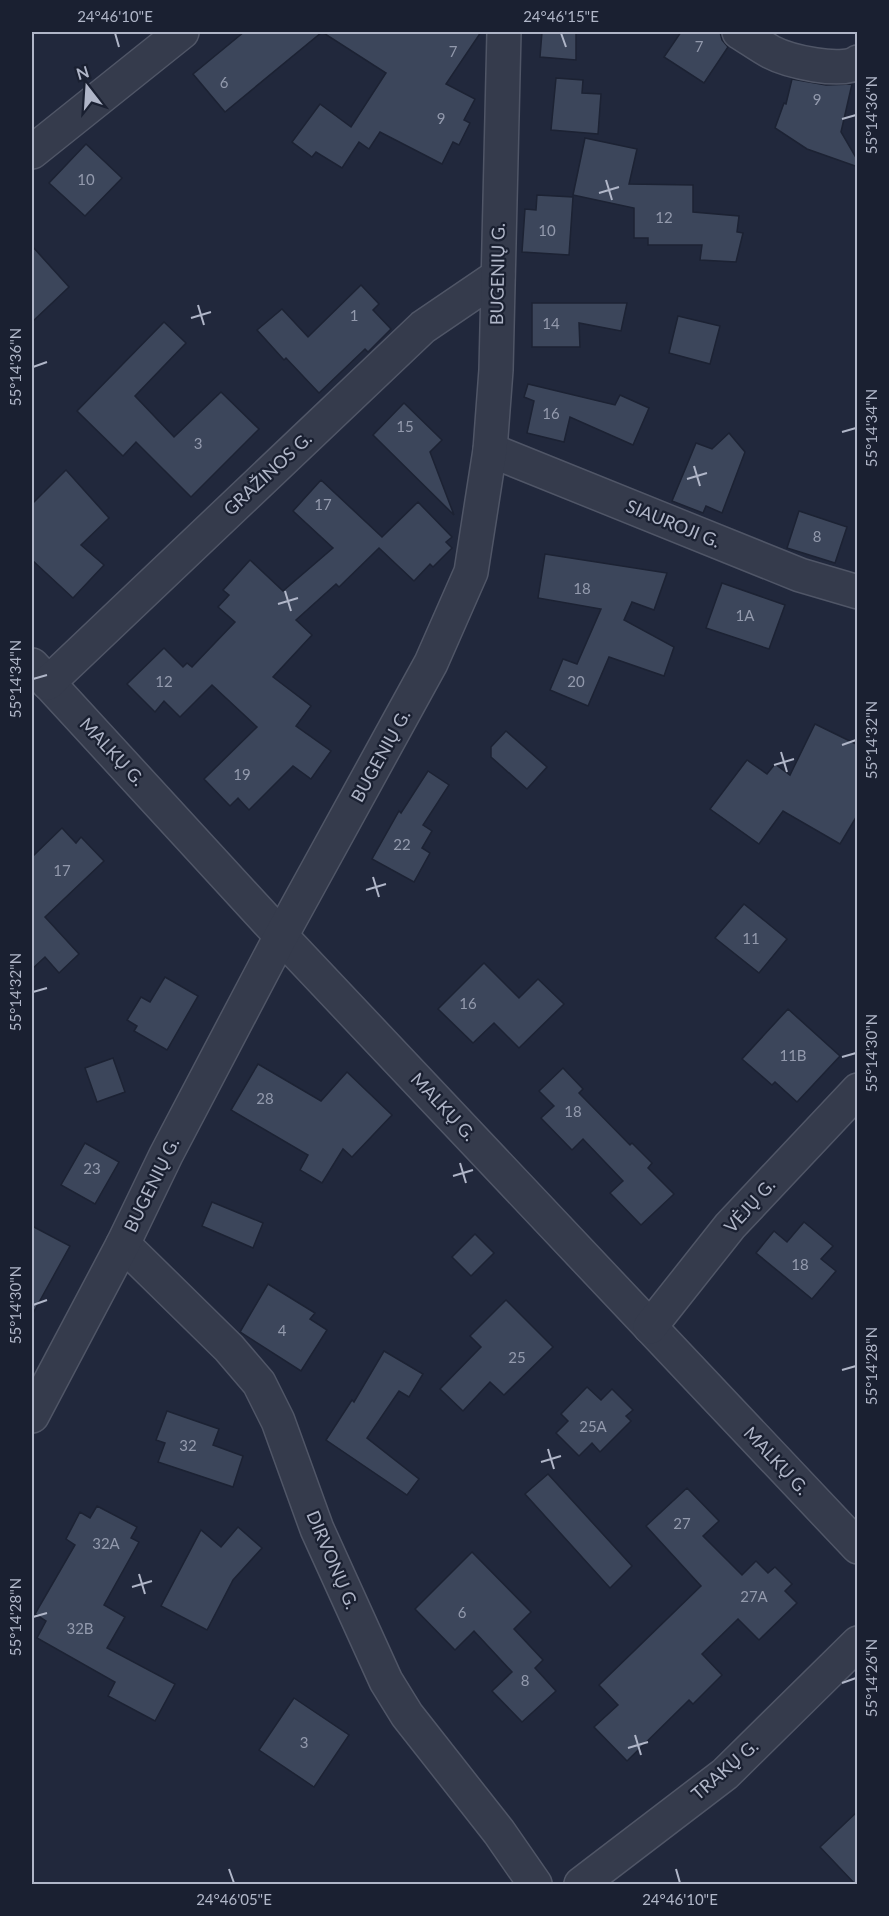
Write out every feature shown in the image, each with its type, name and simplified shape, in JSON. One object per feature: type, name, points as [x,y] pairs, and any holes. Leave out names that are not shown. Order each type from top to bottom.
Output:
[{"type":"street","points":[[32,152],[182,32]]},
{"type":"street","name":"BUGENIŲ G.","points":[[32,1416],[281,936],[431,663],[471,572],[490,450],[498,276],[504,32]]},
{"type":"street","points":[[739,32],[773,53],[815,64],[851,67],[858,62]]},
{"type":"street","name":"GRAŽINOS G.","points":[[40,674],[423,327],[498,276]]},
{"type":"street","name":"SIAUROJI G.","points":[[490,450],[800,575],[858,592]]},
{"type":"street","name":"MALKŲ G.","points":[[40,674],[281,936],[858,1547]]},
{"type":"street","name":"VĖJŲ G.","points":[[650,1327],[730,1226],[858,1090]]},
{"type":"street","name":"DIRVONŲ G.","points":[[123,1244],[229,1348],[259,1383],[278,1421],[317,1529],[386,1681],[408,1715],[499,1832],[535,1884]]},
{"type":"street","name":"TRAKŲ G.","points":[[581,1884],[725,1774],[858,1643]]},
{"type":"building","points":[[244,32],[322,32],[225,112],[193,74]]},
{"type":"building","points":[[322,32],[481,32],[446,84],[475,99],[464,120],[470,123],[459,145],[453,142],[442,164],[380,132],[369,149],[359,142],[342,168],[316,152],[312,157],[292,142],[320,104],[351,127],[386,73]]},
{"type":"building","points":[[542,32],[576,32],[576,60],[540,57]]},
{"type":"building","points":[[681,32],[720,32],[722,40],[728,47],[704,83],[664,57]]},
{"type":"building","points":[[556,78],[583,80],[582,93],[601,94],[598,134],[551,130]]},
{"type":"building","points":[[792,79],[826,85],[852,84],[841,132],[858,161],[858,167],[807,149],[775,128],[784,103],[786,104]]},
{"type":"building","points":[[585,138],[637,149],[629,184],[693,185],[693,212],[739,216],[737,232],[743,233],[736,262],[700,260],[702,245],[648,245],[648,238],[634,238],[634,208],[573,195]]},
{"type":"building","points":[[86,144],[122,178],[85,216],[49,183]]},
{"type":"building","points":[[537,195],[573,197],[569,255],[522,252],[525,209],[536,210]]},
{"type":"building","points":[[32,246],[69,287],[32,322]]},
{"type":"building","points":[[361,285],[379,304],[373,310],[391,329],[368,352],[365,349],[319,393],[257,330],[282,309],[308,337]]},
{"type":"building","points":[[532,303],[627,303],[621,331],[579,323],[580,347],[532,347]]},
{"type":"building","points":[[678,316],[720,326],[710,364],[669,353]]},
{"type":"building","points":[[164,322],[186,343],[135,396],[174,437],[221,392],[259,429],[191,497],[136,442],[123,456],[77,411]]},
{"type":"building","points":[[528,384],[615,405],[620,395],[649,408],[633,445],[570,417],[564,442],[527,433],[534,401],[524,397]]},
{"type":"building","points":[[404,403],[442,440],[430,452],[454,515],[373,435]]},
{"type":"building","points":[[729,433],[745,452],[722,513],[706,506],[703,513],[672,501],[696,443],[712,449]]},
{"type":"building","points":[[66,470],[109,518],[81,545],[104,565],[73,598],[32,560],[32,504]]},
{"type":"building","points":[[321,480],[382,537],[418,502],[452,537],[446,542],[452,548],[433,567],[430,564],[414,581],[379,548],[339,587],[336,584],[296,620],[312,635],[273,677],[311,706],[296,726],[331,751],[311,779],[293,766],[249,810],[238,798],[230,806],[204,779],[257,727],[212,685],[180,717],[164,701],[155,712],[127,684],[164,648],[183,667],[187,663],[192,667],[235,622],[218,607],[229,595],[223,590],[250,560],[283,591],[333,548],[293,511]]},
{"type":"building","points":[[799,511],[847,527],[835,563],[787,548]]},
{"type":"building","points":[[545,554],[667,573],[654,610],[632,602],[624,620],[674,647],[664,676],[609,657],[588,706],[550,690],[563,659],[577,664],[601,609],[538,598]]},
{"type":"building","points":[[722,583],[785,605],[769,649],[706,628]]},
{"type":"building","points":[[815,724],[858,745],[858,814],[840,844],[783,811],[759,844],[710,809],[747,760],[767,774],[775,764],[790,775]]},
{"type":"building","points":[[506,731],[547,767],[527,789],[491,757],[491,747]]},
{"type":"building","points":[[428,771],[449,785],[423,825],[432,831],[422,848],[430,853],[414,882],[372,859],[399,811],[401,813]]},
{"type":"building","points":[[62,828],[76,843],[81,837],[104,861],[45,917],[79,954],[59,973],[45,957],[32,969],[32,857]]},
{"type":"building","points":[[744,904],[787,939],[759,973],[715,938]]},
{"type":"building","points":[[484,963],[519,998],[538,979],[564,1004],[519,1048],[494,1023],[473,1043],[438,1009]]},
{"type":"building","points":[[165,977],[198,996],[167,1050],[134,1031],[137,1026],[127,1020],[141,997],[150,1002]]},
{"type":"building","points":[[788,1009],[840,1056],[797,1102],[775,1082],[772,1085],[742,1059]]},
{"type":"building","points":[[113,1058],[125,1092],[97,1102],[85,1068]]},
{"type":"building","points":[[258,1064],[321,1101],[347,1072],[392,1115],[352,1157],[343,1149],[322,1183],[300,1170],[308,1155],[231,1110]]},
{"type":"building","points":[[563,1068],[583,1089],[579,1093],[630,1145],[632,1143],[652,1163],[648,1168],[674,1194],[641,1225],[610,1193],[623,1181],[583,1139],[572,1150],[541,1118],[554,1106],[539,1091]]},
{"type":"building","points":[[85,1143],[119,1162],[95,1204],[61,1185]]},
{"type":"building","points":[[212,1202],[263,1223],[253,1248],[202,1226]]},
{"type":"building","points":[[804,1222],[833,1246],[821,1259],[836,1271],[812,1299],[756,1253],[774,1231],[787,1242]]},
{"type":"building","points":[[32,1226],[70,1246],[32,1315]]},
{"type":"building","points":[[475,1234],[494,1253],[471,1276],[452,1257]]},
{"type":"building","points":[[268,1284],[315,1313],[310,1319],[327,1330],[301,1371],[240,1332]]},
{"type":"building","points":[[506,1300],[553,1347],[504,1395],[490,1382],[463,1411],[440,1389],[481,1347],[470,1336]]},
{"type":"building","points":[[384,1351],[423,1374],[409,1397],[399,1391],[367,1438],[419,1479],[407,1495],[326,1440],[352,1400],[354,1402]]},
{"type":"building","points":[[587,1387],[601,1400],[612,1389],[633,1410],[626,1416],[631,1421],[600,1452],[592,1443],[579,1456],[556,1433],[568,1421],[561,1414]]},
{"type":"building","points":[[167,1411],[219,1429],[213,1445],[243,1456],[233,1487],[158,1462],[165,1443],[156,1440]]},
{"type":"building","points":[[548,1474],[632,1566],[610,1588],[525,1494]]},
{"type":"building","points":[[687,1488],[719,1521],[703,1536],[742,1575],[756,1561],[768,1573],[775,1567],[792,1584],[785,1591],[797,1603],[759,1640],[738,1619],[702,1654],[722,1675],[693,1704],[689,1700],[627,1761],[594,1727],[618,1705],[599,1685],[701,1586],[646,1526]]},
{"type":"building","points":[[97,1506],[137,1527],[131,1538],[139,1542],[104,1605],[125,1617],[107,1648],[175,1684],[155,1721],[108,1696],[115,1682],[37,1638],[46,1621],[35,1614],[75,1545],[66,1539],[80,1512],[90,1518]]},
{"type":"building","points":[[238,1527],[262,1548],[233,1580],[207,1630],[161,1606],[201,1530],[221,1547]]},
{"type":"building","points":[[472,1552],[531,1612],[514,1629],[543,1660],[535,1668],[556,1691],[522,1722],[492,1691],[512,1672],[474,1631],[455,1650],[415,1609]]},
{"type":"building","points":[[294,1698],[349,1735],[314,1787],[259,1750]]},
{"type":"building","points":[[858,1811],[858,1884],[855,1884],[820,1847]]}]
